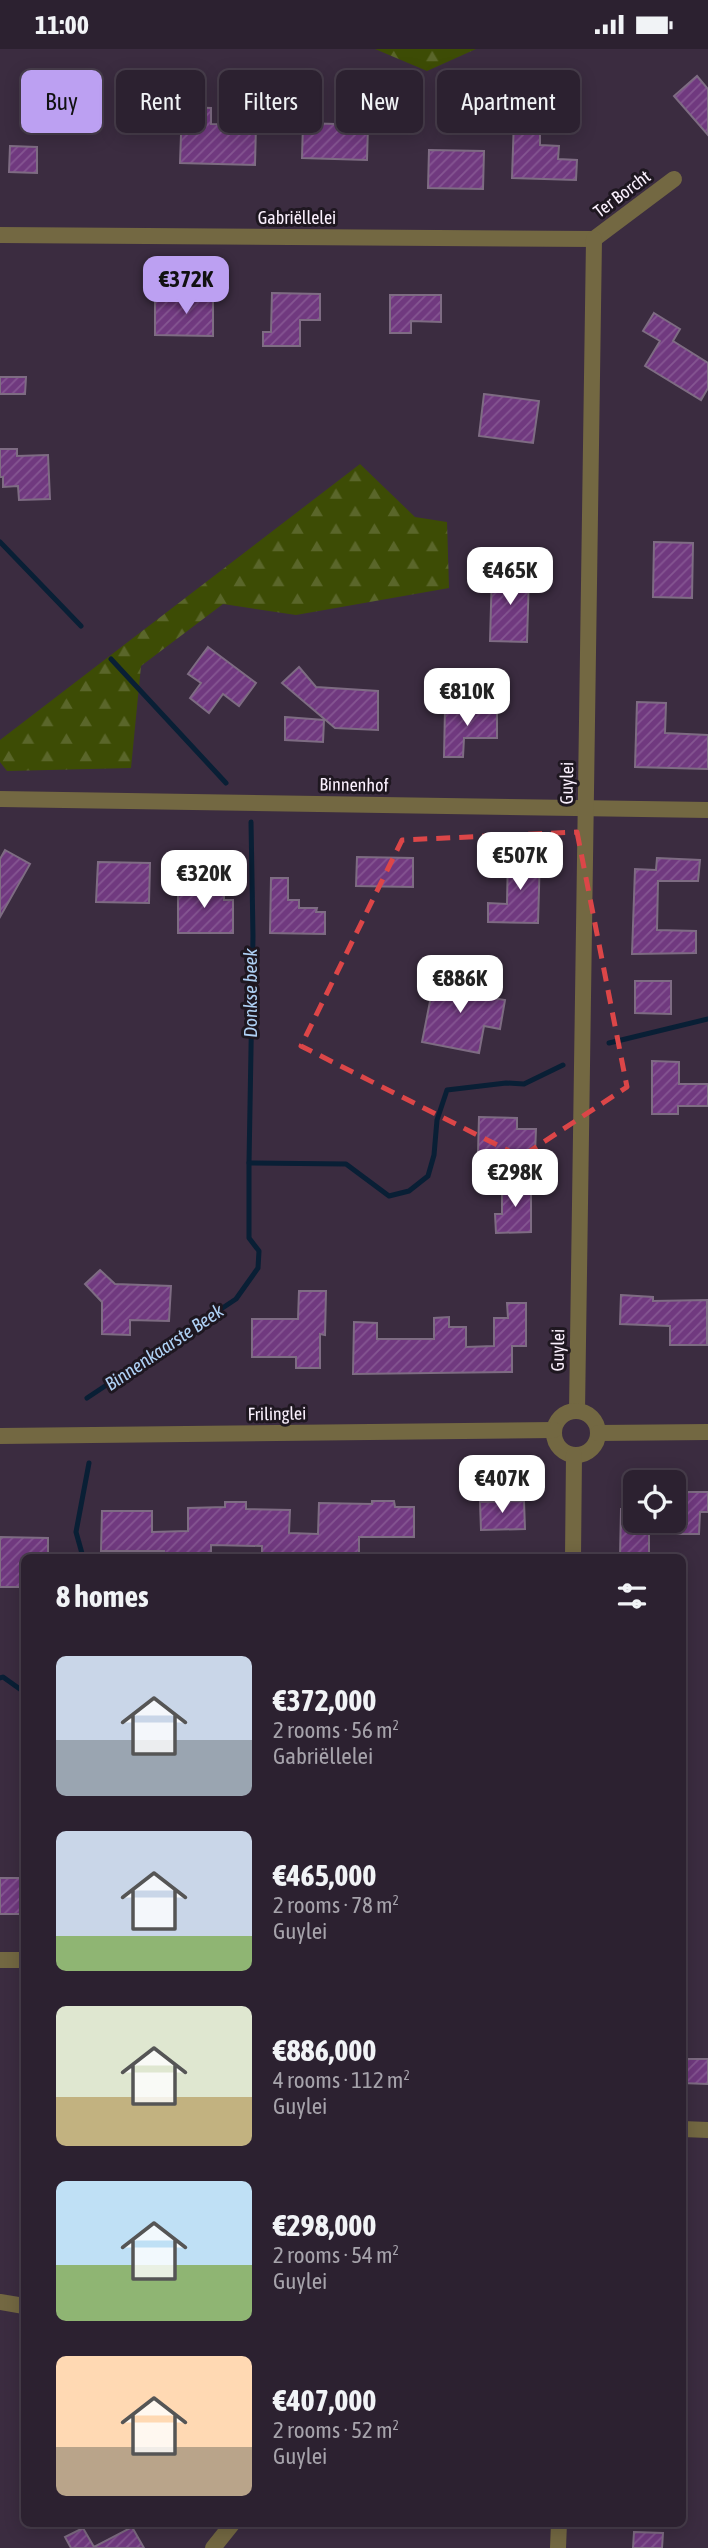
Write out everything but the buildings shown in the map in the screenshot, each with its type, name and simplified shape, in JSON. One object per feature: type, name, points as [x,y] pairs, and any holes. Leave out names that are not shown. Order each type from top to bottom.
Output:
[{"type":"street","name":"Ter Borcht","points":[[594,239],[674,179]]},
{"type":"street","name":"Gabriëllelei","points":[[0,235],[594,239]]},
{"type":"street","name":"Guylei","points":[[577,1411],[594,239]]},
{"type":"street","name":"Binnenhof","points":[[0,799],[708,810]]},
{"type":"street","points":[[577,1411],[593,1419],[598,1433],[594,1446],[589,1451],[575,1455],[563,1451],[558,1445],[554,1430],[562,1416],[577,1411]]},
{"type":"street","name":"Frilinglei","points":[[0,1437],[554,1430]]},
{"type":"street","points":[[598,1433],[708,1432]]},
{"type":"street","points":[[573,1554],[575,1455]]},
{"type":"street","points":[[0,1960],[21,1960]]},
{"type":"street","points":[[686,2129],[708,2130]]},
{"type":"street","points":[[0,2302],[21,2305]]},
{"type":"street","points":[[213,2548],[230,2527]]},
{"type":"street","points":[[558,2548],[559,2527]]},
{"type":"highlighted area","points":[[577,832],[627,1087],[521,1157],[301,1046],[402,840]]},
{"type":"green space","points":[[375,49],[476,49],[427,71]]},
{"type":"green space","points":[[360,464],[415,517],[447,522],[449,588],[296,615],[223,604],[141,666],[131,768],[7,771],[0,762],[0,740]]},
{"type":"waterway","name":"Donkse beek","points":[[0,542],[81,626]]},
{"type":"waterway","name":"Donkse beek","points":[[111,659],[226,783]]},
{"type":"waterway","name":"Donkse beek","points":[[249,1163],[253,936],[251,822]]},
{"type":"waterway","name":"Binnenkaarste Beek","points":[[609,1043],[708,1019]]},
{"type":"waterway","name":"Binnenkaarste Beek","points":[[87,1398],[236,1299],[258,1268],[259,1251],[249,1238],[249,1163],[346,1164],[389,1196],[409,1191],[428,1176],[434,1155],[437,1120],[447,1090],[506,1083],[524,1084],[563,1065]]},
{"type":"waterway","name":"Binnenkaarste Beek","points":[[82,1554],[76,1532],[89,1463]]},
{"type":"waterway","name":"Binnenkaarste Beek","points":[[0,1678],[3,1677],[21,1690]]}]
